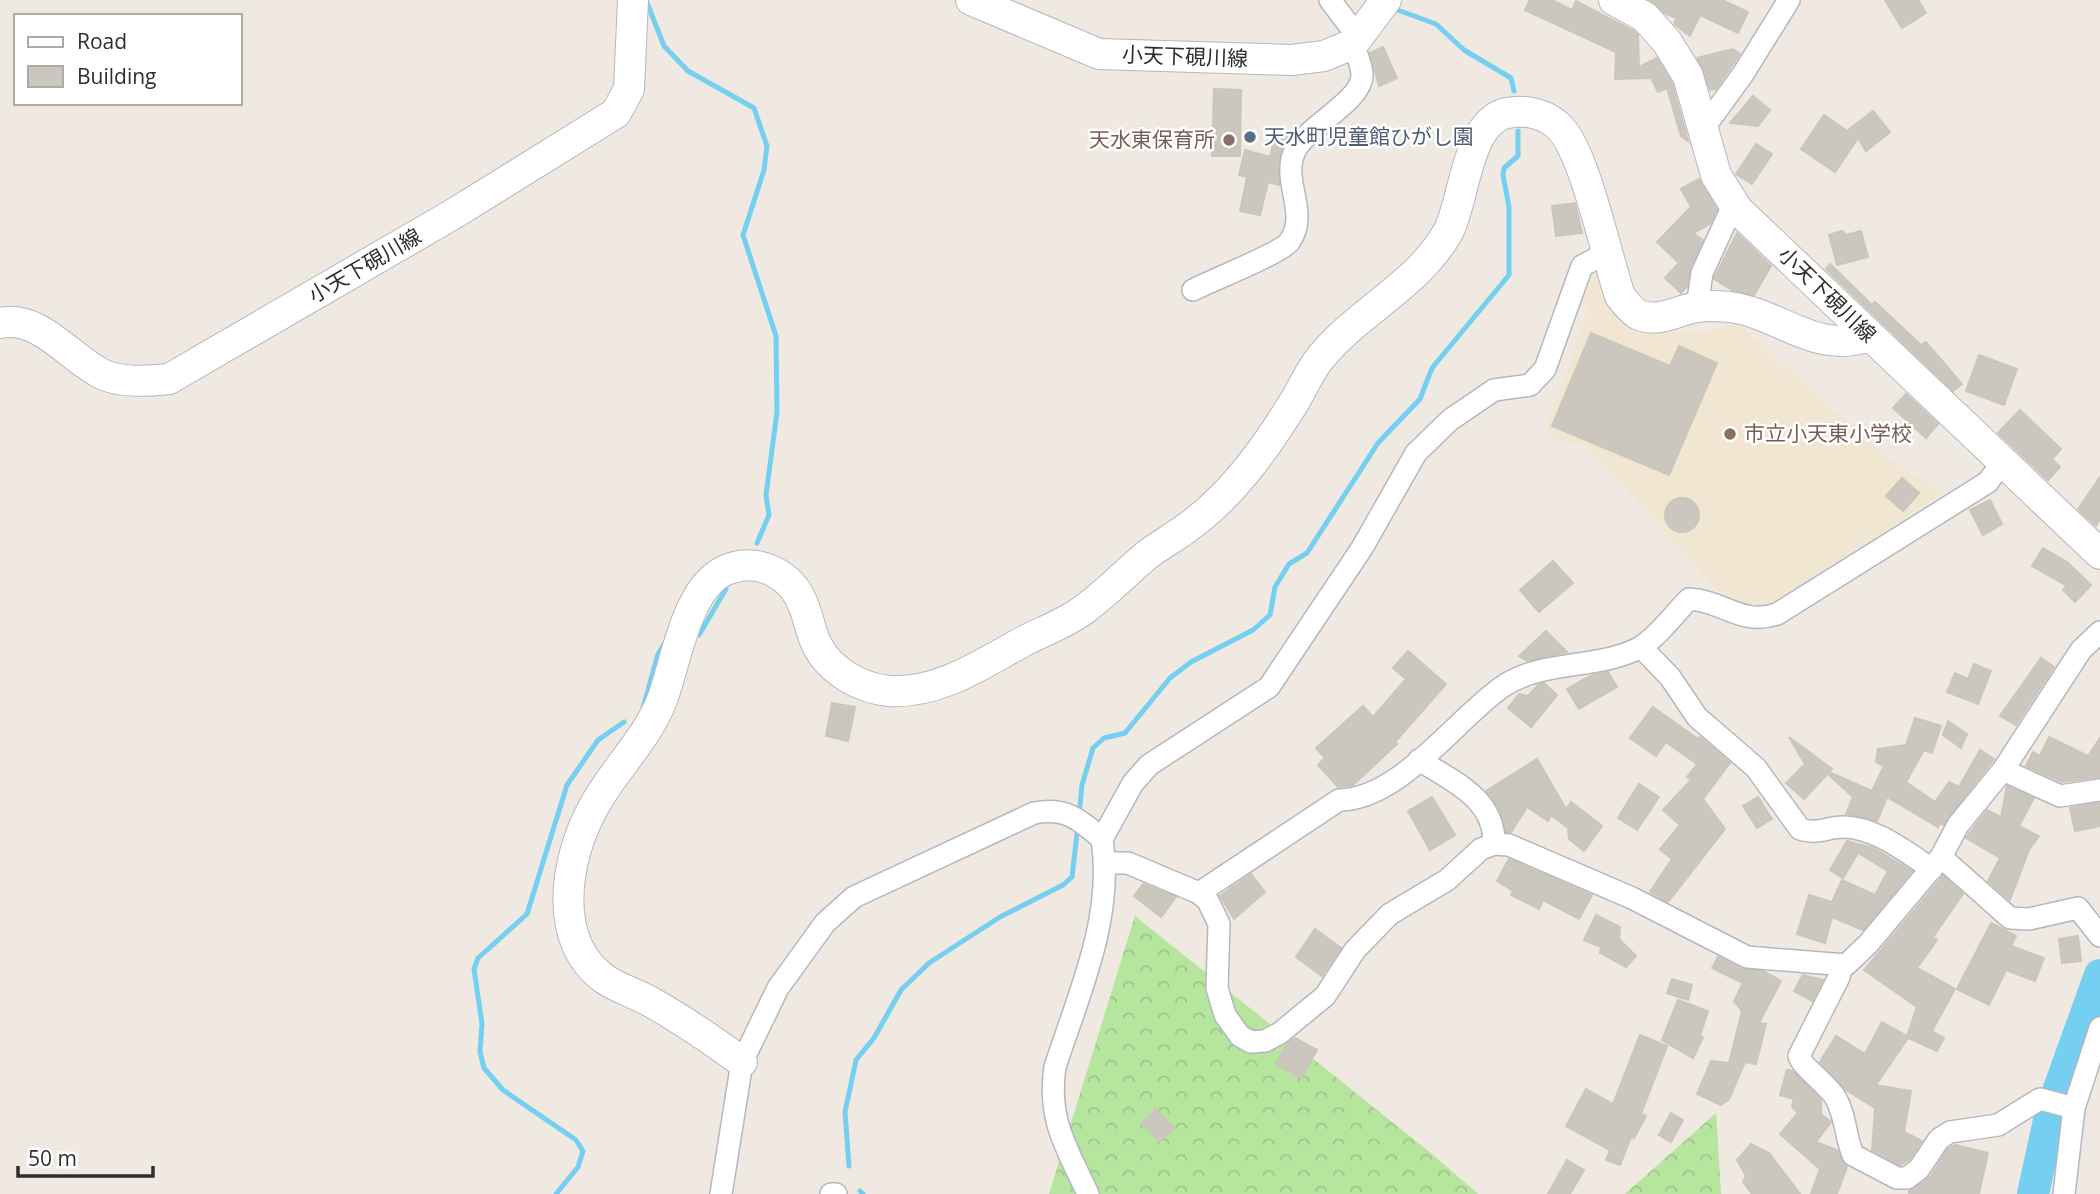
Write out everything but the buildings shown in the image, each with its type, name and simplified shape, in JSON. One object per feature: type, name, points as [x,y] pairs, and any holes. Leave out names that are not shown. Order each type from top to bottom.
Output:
[{"type":"street","name":"小天下硯川線","points":[[0,323],[10,321],[43,332],[105,375],[141,382],[169,379],[433,226],[616,113],[629,89],[633,0]]},
{"type":"street","name":"小天下硯川線","points":[[971,0],[1099,54],[1292,60],[1324,56],[1356,40]]},
{"type":"street","points":[[1193,290],[1288,244],[1297,226],[1290,172],[1295,150],[1311,130],[1355,92],[1362,72],[1356,40],[1330,0]]},
{"type":"street","points":[[1356,40],[1386,0]]},
{"type":"street","name":"小天下硯川線","points":[[1614,0],[1645,17],[1667,42],[1688,76],[1716,174],[1737,209],[2100,554]]},
{"type":"street","points":[[1703,129],[1743,74],[1789,0]]},
{"type":"street","points":[[742,1062],[699,1031],[605,979],[584,958],[570,930],[567,898],[572,866],[590,812],[617,768],[644,737],[661,703],[694,605],[708,581],[726,570],[747,565],[771,568],[793,585],[803,602],[816,645],[834,669],[861,684],[889,691],[929,688],[963,675],[1075,617],[1145,557],[1218,502],[1276,429],[1323,355],[1409,281],[1438,249],[1454,219],[1471,155],[1484,128],[1498,115],[1514,111],[1537,113],[1559,126],[1576,149],[1620,296],[1637,314],[1650,317],[1697,307],[1748,310],[1818,340],[1833,343],[1853,342],[1869,336]]},
{"type":"street","points":[[1697,307],[1702,273],[1728,214],[1737,209]]},
{"type":"street","points":[[1088,1194],[1054,1121],[1052,1086],[1055,1067],[1096,943],[1106,884],[1102,839],[1133,783],[1149,765],[1269,687],[1362,548],[1416,453],[1450,420],[1494,390],[1530,385],[1545,369],[1582,266],[1606,253]]},
{"type":"street","points":[[1199,893],[1339,800],[1354,800],[1380,790],[1502,688],[1528,673],[1612,657],[1641,647],[1689,599],[1702,600],[1750,619],[1760,620],[1777,614],[1988,482],[2003,461]]},
{"type":"street","points":[[1105,863],[1128,863],[1199,893],[1217,917],[1217,988],[1225,1015],[1240,1036],[1251,1042],[1265,1041],[1280,1033],[1325,996],[1355,950],[1390,914],[1447,880],[1482,849],[1494,844],[1509,845],[1632,898],[1747,957],[1842,965],[1853,961],[1937,863],[1958,825],[2003,770],[2081,650],[2100,632]]},
{"type":"street","points":[[1641,647],[1670,677],[1697,717],[1756,768],[1800,829],[1817,832],[1843,827],[1855,828],[1937,863],[2003,915],[2029,919],[2078,908],[2100,936]]},
{"type":"street","points":[[1419,760],[1465,788],[1483,806],[1494,825],[1494,844]]},
{"type":"street","points":[[2003,770],[2060,796],[2100,790]]},
{"type":"street","points":[[721,1194],[742,1062],[778,988],[825,923],[854,897],[1034,813],[1052,810],[1079,820],[1102,839]]},
{"type":"street","points":[[1842,965],[1839,977],[1799,1056],[1801,1062],[1815,1072],[1836,1098],[1853,1155],[1897,1178],[1907,1178],[1919,1169],[1936,1143],[1950,1132],[1998,1125],[2043,1099],[2070,1107]]},
{"type":"street","points":[[2064,1194],[2070,1107],[2100,1028]]},
{"type":"shaded area","points":[[1596,267],[1603,268],[1615,320],[1634,334],[1706,331],[1738,324],[1885,457],[1943,493],[1761,611],[1723,597],[1586,444],[1544,438],[1588,310],[1581,300],[1585,280]]},
{"type":"green space","points":[[1135,916],[1432,1154],[1478,1194],[1049,1194]]},
{"type":"green space","points":[[1716,1113],[1721,1194],[1625,1194]]},
{"type":"waterway","points":[[646,0],[664,46],[688,71],[754,108],[767,146],[764,170],[743,235],[776,336],[777,412],[766,495],[769,515],[757,543]]},
{"type":"waterway","points":[[1392,8],[1436,24],[1464,50],[1511,78],[1514,91]]},
{"type":"waterway","points":[[1079,816],[1082,785],[1093,748],[1104,738],[1125,733],[1170,678],[1191,662],[1253,630],[1270,615],[1275,587],[1289,564],[1307,553],[1378,443],[1420,399],[1432,368],[1509,275],[1509,207],[1503,175],[1504,168],[1518,156],[1518,131]]},
{"type":"waterway","points":[[699,635],[726,589]]},
{"type":"waterway","points":[[643,708],[658,654],[666,641]]},
{"type":"waterway","points":[[556,1194],[578,1167],[583,1151],[576,1140],[503,1090],[484,1068],[480,1052],[482,1024],[474,969],[478,958],[527,914],[567,785],[598,740],[624,722]]},
{"type":"waterway","points":[[849,1166],[845,1112],[856,1060],[874,1038],[901,990],[929,963],[1000,917],[1063,885],[1072,877],[1078,825]]},
{"type":"waterway","points":[[2033,1194],[2051,1111],[2100,975]]},
{"type":"waterway","points":[[860,1191],[863,1194]]},
{"type":"place","name":"天水町児童館ひがし園","points":[[1250,137]]},
{"type":"place","name":"天水東保育所","points":[[1229,140]]},
{"type":"place","name":"市立小天東小学校","points":[[1730,434]]}]
